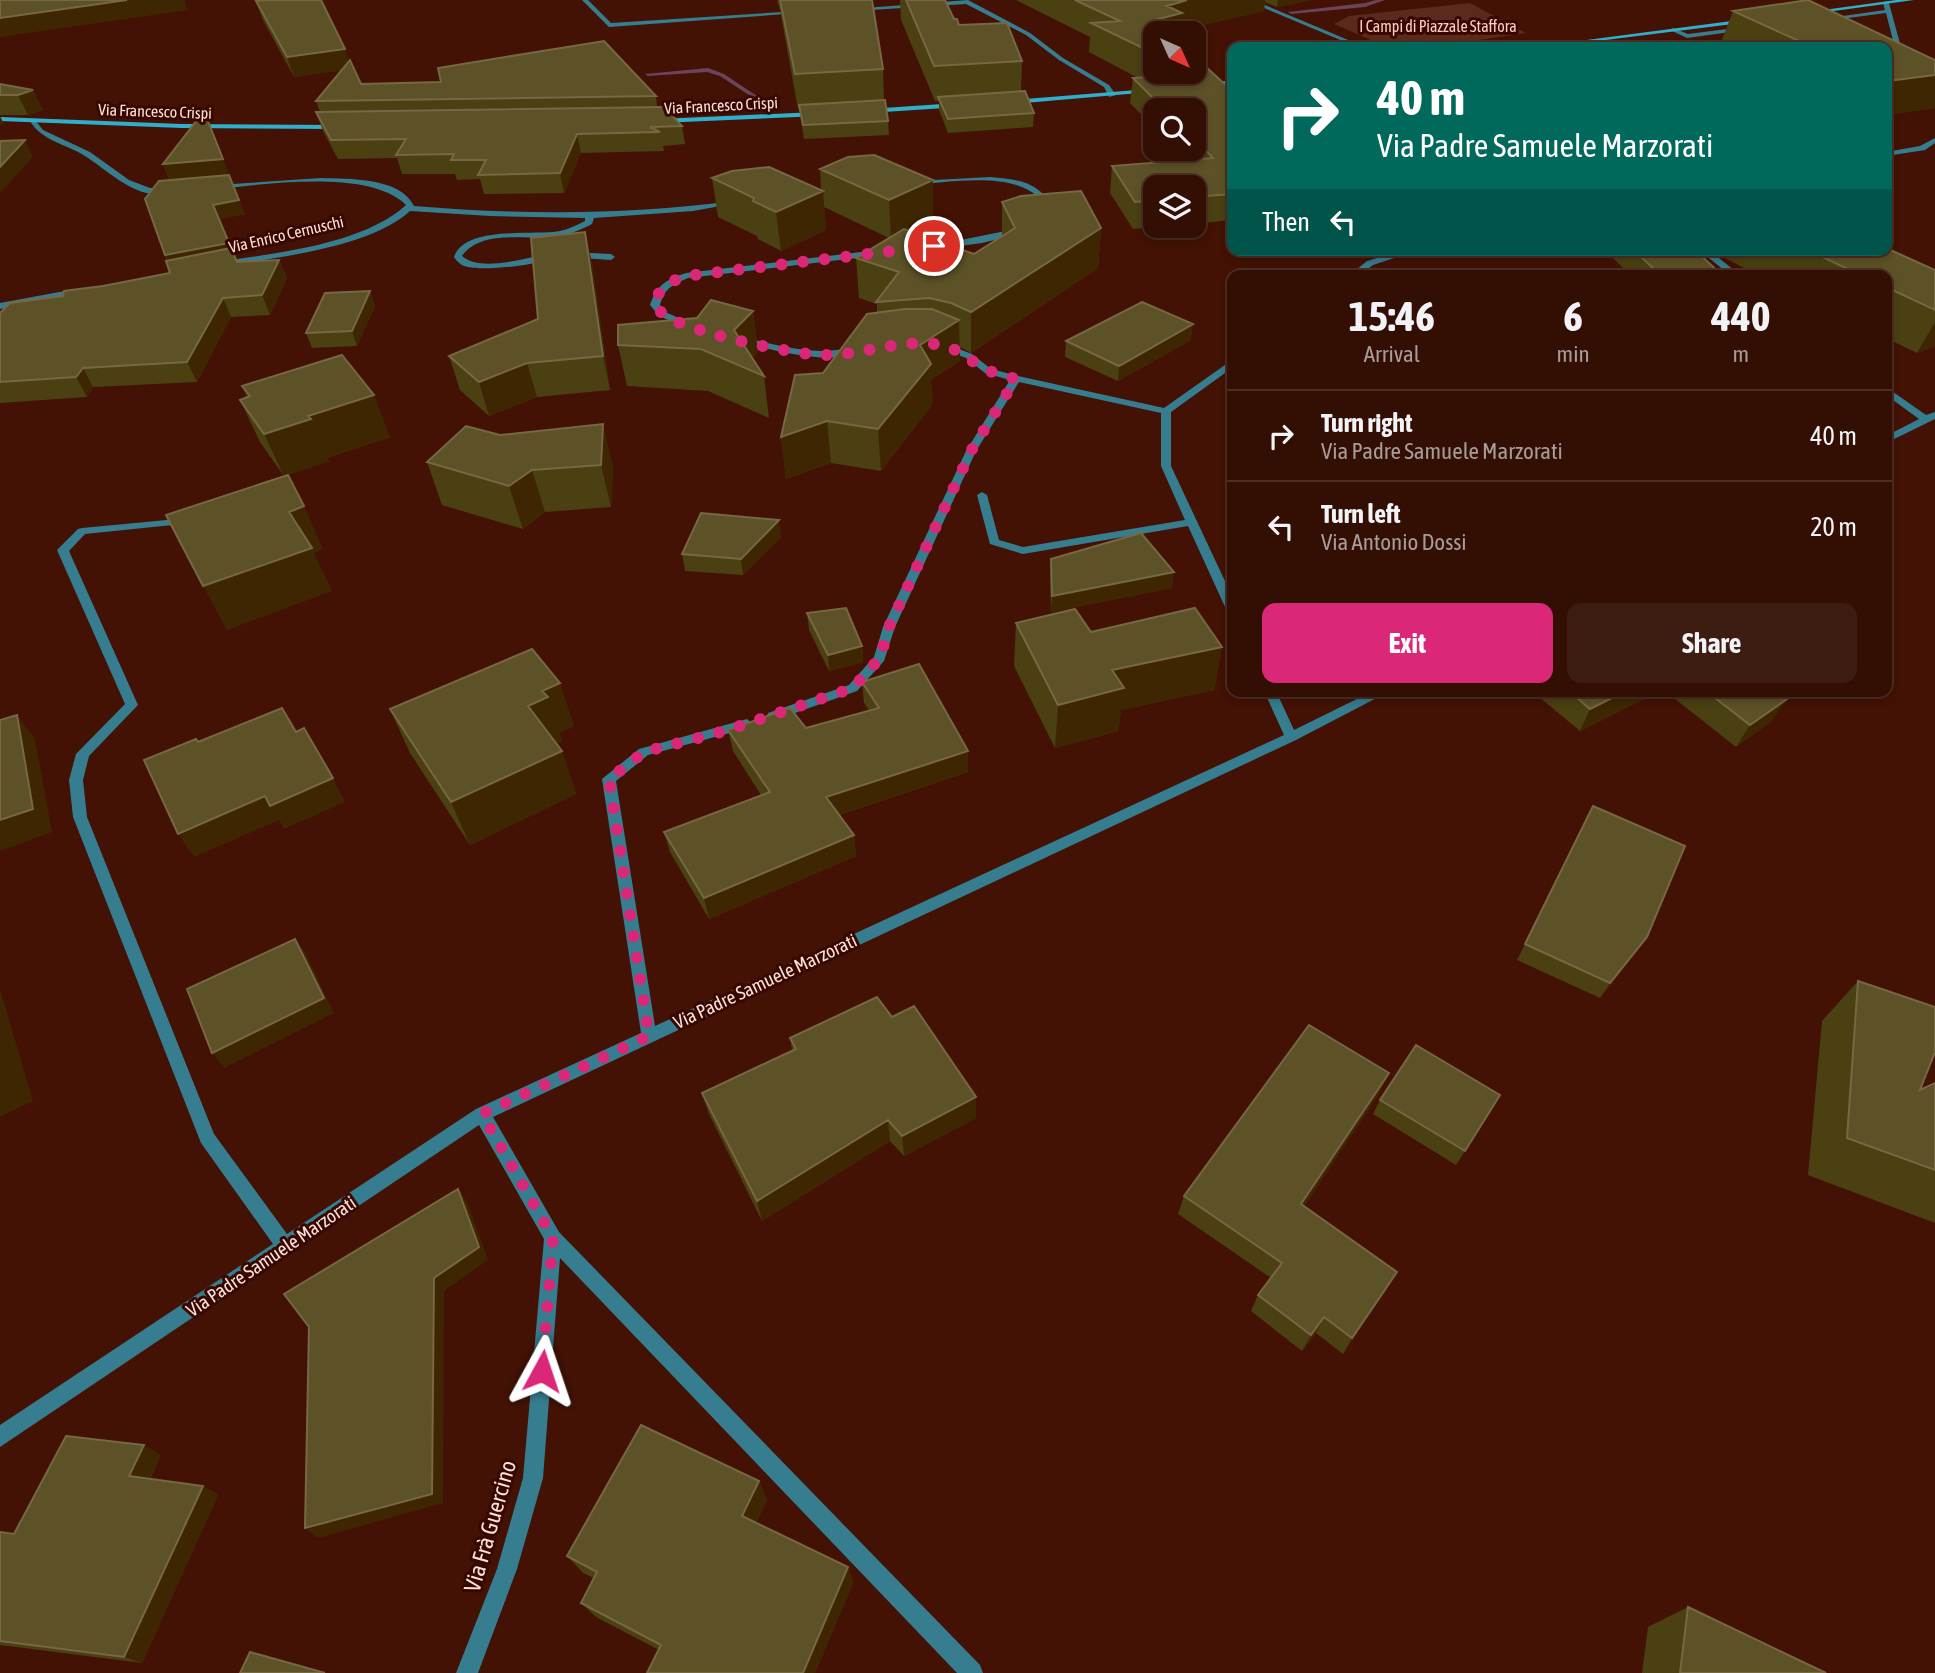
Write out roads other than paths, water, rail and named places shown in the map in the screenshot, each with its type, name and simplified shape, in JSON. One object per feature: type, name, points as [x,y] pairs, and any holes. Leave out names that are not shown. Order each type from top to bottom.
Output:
[{"type":"street","points":[[585,0],[610,25],[805,12]]},
{"type":"street","points":[[1248,0],[1350,42]]},
{"type":"street","points":[[1811,20],[1912,0]]},
{"type":"street","points":[[845,10],[965,1],[1028,34],[1061,60],[1107,86],[1112,95]]},
{"type":"street","points":[[1797,14],[1887,7]]},
{"type":"street","points":[[1887,7],[1899,52],[1908,61]]},
{"type":"street","points":[[1578,42],[1672,30],[1687,36],[1757,23]]},
{"type":"street","points":[[1192,87],[1227,83]]},
{"type":"street","points":[[1000,102],[1165,90]]},
{"type":"street","points":[[865,111],[973,104]]},
{"type":"street","name":"Via Francesco Crispi","points":[[647,122],[824,113]]},
{"type":"street","name":"Via Francesco Crispi","points":[[0,119],[193,127],[342,127]]},
{"type":"street","points":[[34,121],[40,131],[87,154],[126,183],[149,190],[183,190]]},
{"type":"street","points":[[1892,153],[1922,148],[1935,140]]},
{"type":"street","points":[[906,184],[969,178],[1000,179],[1038,193],[1051,209],[1046,218]]},
{"type":"street","points":[[204,188],[297,180],[345,181],[394,192],[410,201],[410,208],[474,214],[658,213],[740,202]]},
{"type":"street","name":"Via Enrico Cernuschi","points":[[211,267],[340,240],[393,219],[410,208]]},
{"type":"street","points":[[590,215],[589,222],[573,231],[494,238],[468,245],[458,253],[458,257],[464,264],[478,268],[556,256],[611,257]]},
{"type":"street","points":[[922,248],[982,240],[1028,228]]},
{"type":"street","points":[[703,331],[662,314],[655,305],[659,292],[668,283],[686,276],[884,253]]},
{"type":"street","points":[[1361,270],[1370,263],[1394,256]]},
{"type":"street","points":[[1711,256],[1729,270]]},
{"type":"street","points":[[0,306],[92,289]]},
{"type":"street","points":[[726,336],[801,353],[822,355],[868,350]]},
{"type":"street","points":[[931,344],[951,348],[969,356],[988,371],[1016,379],[1166,411],[1227,367]]},
{"type":"street","points":[[649,1036],[609,779],[644,752],[725,731],[853,688],[880,658],[889,627],[971,451],[1016,379]]},
{"type":"street","points":[[1892,394],[1931,417]]},
{"type":"street","points":[[1166,411],[1166,466],[1227,598]]},
{"type":"street","points":[[1892,437],[1931,417]]},
{"type":"street","points":[[982,495],[994,542],[1023,551],[1192,522]]},
{"type":"street","points":[[201,520],[82,531],[63,550],[132,705],[83,754],[76,780],[80,817],[207,1138],[285,1246]]},
{"type":"street","points":[[1273,697],[1292,737]]},
{"type":"street","name":"Via Padre Samuele Marzorati","points":[[0,1437],[482,1114],[1292,737],[1372,697]]},
{"type":"street","points":[[482,1114],[553,1238],[972,1673]]},
{"type":"street","name":"Via Frà Guercino","points":[[467,1673],[507,1569],[533,1478],[553,1238]]},
{"type":"waterway","points":[[1291,12],[1365,5],[1382,0]]},
{"type":"waterway","points":[[648,74],[708,70],[722,75],[754,96]]},
{"type":"park label","name":"I Campi di Piazzale Staffora","points":[[1438,26]]}]
